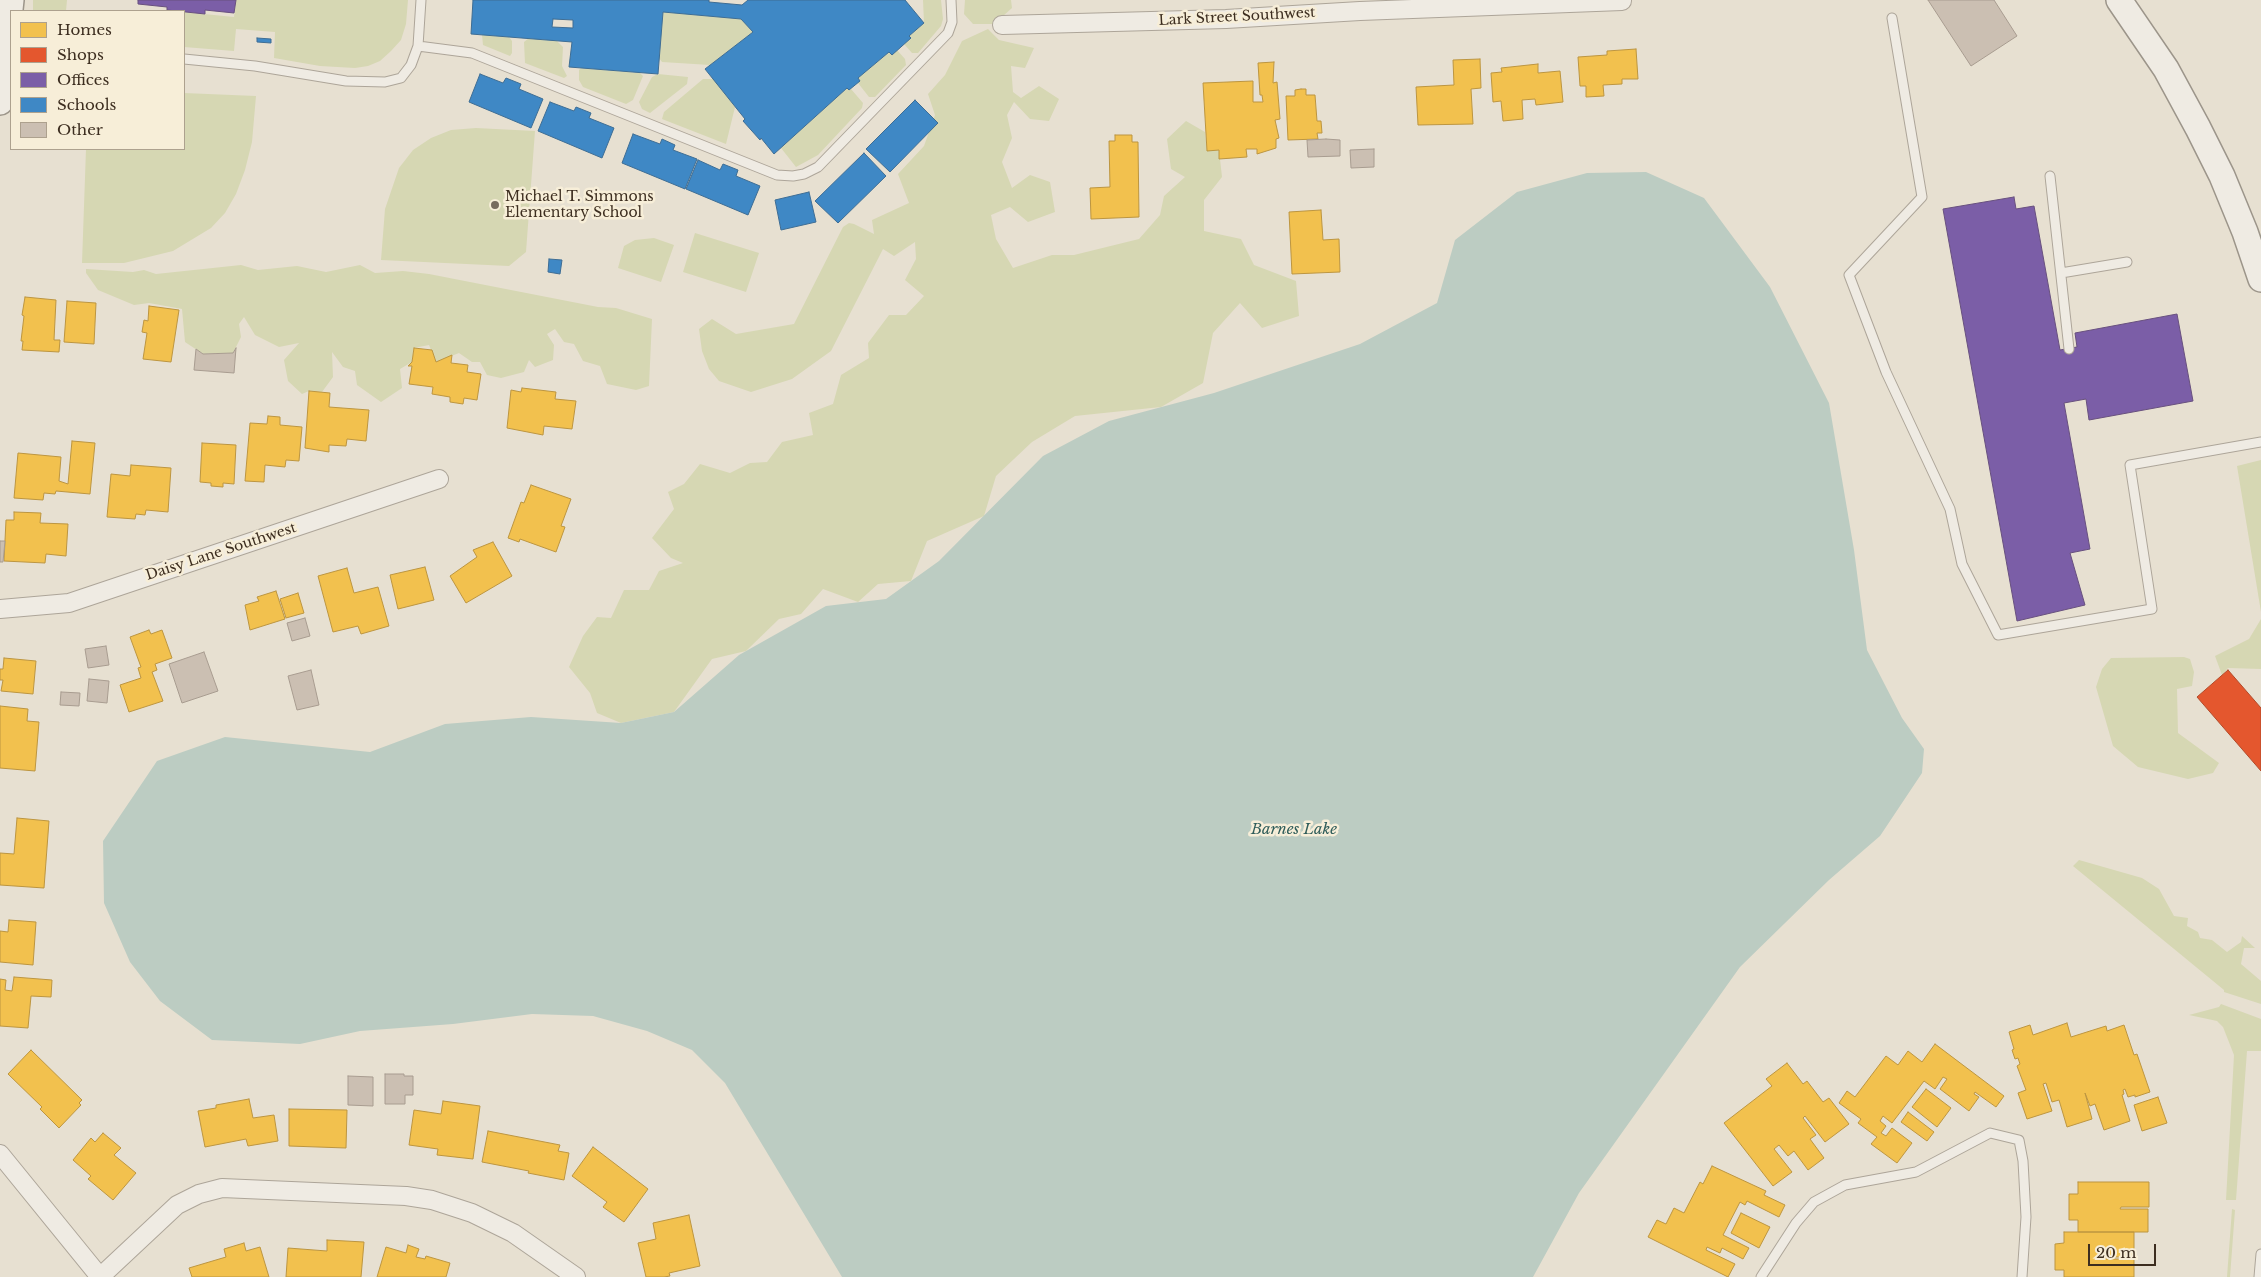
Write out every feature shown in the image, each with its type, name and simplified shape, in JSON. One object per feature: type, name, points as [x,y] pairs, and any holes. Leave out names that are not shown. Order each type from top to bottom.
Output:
[{"type":"street","points":[[0,102],[6,57],[10,0]]},
{"type":"street","points":[[2119,0],[2166,69],[2198,128],[2222,176],[2245,232],[2261,279]]},
{"type":"street","name":"Lark Street Southwest","points":[[1002,24],[1226,19],[1360,5],[1622,1]]},
{"type":"street","name":"Daisy Lane Southwest","points":[[0,609],[69,603],[439,479]]},
{"type":"street","points":[[0,1154],[100,1277],[176,1205],[199,1194],[222,1188],[406,1196],[432,1200],[472,1213],[513,1233],[576,1277]]},
{"type":"lane","points":[[185,59],[255,66],[346,81],[385,82],[401,78],[411,65],[418,46],[422,0]]},
{"type":"lane","points":[[418,46],[472,53],[777,175],[793,176],[804,174],[818,167],[948,33],[952,22],[951,0]]},
{"type":"lane","points":[[1892,18],[1922,197],[1849,275],[1886,372],[1950,509],[1962,564],[1998,635],[2152,609],[2130,465],[2261,442]]},
{"type":"lane","points":[[2050,176],[2069,349]]},
{"type":"lane","points":[[2061,273],[2128,262]]},
{"type":"lane","points":[[1761,1277],[1796,1223],[1814,1202],[1845,1185],[1916,1172],[1990,1133],[2019,1140],[2023,1161],[2026,1217],[2022,1277]]},
{"type":"lane","points":[[2259,1277],[2261,1254]]},
{"type":"green space","points":[[33,0],[67,0],[66,10],[33,10]]},
{"type":"green space","points":[[236,0],[408,0],[406,24],[401,40],[380,61],[368,66],[355,68],[320,66],[274,58],[275,32],[236,29],[234,51],[185,47],[185,12],[234,17]]},
{"type":"green space","points":[[923,0],[941,0],[943,19],[941,26],[918,53],[912,53],[904,44],[911,38],[909,36],[924,23]]},
{"type":"green space","points":[[965,0],[1011,0],[1012,8],[994,24],[973,24],[964,14]]},
{"type":"green space","points":[[663,12],[741,19],[753,32],[710,65],[662,62],[659,58]]},
{"type":"green space","points":[[988,29],[999,40],[1034,48],[1025,68],[1011,66],[1013,92],[1021,98],[1039,86],[1059,99],[1049,121],[1030,119],[1014,102],[1007,115],[1012,138],[1002,162],[1012,188],[1030,175],[1050,182],[1055,212],[1028,222],[1010,207],[991,215],[996,239],[1013,268],[1052,255],[1074,255],[1139,239],[1160,215],[1164,196],[1185,177],[1171,169],[1167,139],[1186,121],[1205,132],[1207,150],[1219,150],[1222,177],[1204,200],[1204,231],[1241,239],[1254,265],[1296,281],[1299,316],[1262,328],[1240,303],[1213,333],[1203,383],[1161,407],[1075,416],[1032,442],[996,476],[984,516],[927,541],[911,581],[878,584],[858,602],[823,589],[801,614],[779,619],[746,651],[712,659],[674,712],[621,723],[597,713],[590,693],[569,667],[583,636],[597,617],[611,618],[624,590],[649,590],[659,571],[683,563],[671,558],[652,538],[674,509],[668,492],[684,484],[700,464],[730,473],[750,463],[767,462],[782,442],[813,435],[809,413],[833,404],[841,375],[869,358],[868,343],[889,315],[906,315],[924,296],[905,280],[916,259],[915,242],[894,256],[883,249],[831,351],[792,379],[751,392],[719,381],[709,369],[702,351],[699,329],[712,319],[736,334],[794,324],[843,227],[849,223],[854,224],[874,234],[872,220],[909,203],[898,174],[924,146],[935,115],[928,94],[945,75],[962,41]]},
{"type":"green space","points":[[482,35],[509,37],[512,41],[512,53],[510,56],[483,45]]},
{"type":"green space","points":[[529,38],[557,41],[563,47],[562,66],[567,76],[564,78],[525,63],[524,42]]},
{"type":"green space","points":[[897,50],[905,59],[906,65],[875,97],[869,97],[858,83],[860,81],[858,78],[889,52]]},
{"type":"green space","points":[[581,68],[640,73],[643,76],[633,100],[626,104],[583,87],[579,80],[579,70]]},
{"type":"green space","points":[[658,74],[688,77],[687,84],[650,113],[642,109],[639,102],[652,77]]},
{"type":"green space","points":[[703,79],[714,79],[735,107],[726,144],[662,119],[664,112]]},
{"type":"green space","points":[[847,88],[851,89],[863,103],[862,108],[818,155],[796,167],[781,148]]},
{"type":"green space","points":[[185,93],[256,96],[252,142],[245,170],[236,194],[225,213],[211,228],[173,251],[124,263],[82,263],[86,150],[185,150]]},
{"type":"green space","points":[[476,128],[535,131],[526,252],[509,266],[381,260],[385,209],[399,168],[413,150],[431,138],[451,130]]},
{"type":"green space","points":[[695,233],[759,253],[746,292],[683,272]]},
{"type":"green space","points":[[654,238],[674,245],[661,282],[618,268],[624,246],[635,240]]},
{"type":"green space","points":[[241,265],[258,270],[297,266],[326,272],[360,265],[375,273],[403,271],[429,274],[598,307],[616,308],[652,319],[649,386],[636,390],[607,384],[600,366],[583,361],[574,344],[564,342],[555,329],[547,334],[554,345],[553,360],[535,367],[529,360],[524,372],[501,378],[487,375],[480,362],[472,362],[459,353],[436,362],[429,345],[414,348],[412,362],[400,369],[402,388],[381,402],[357,385],[355,371],[343,367],[332,352],[333,377],[322,392],[309,391],[302,394],[288,381],[284,360],[299,343],[279,347],[255,335],[244,317],[239,324],[241,337],[233,353],[203,354],[185,342],[182,309],[149,303],[134,305],[98,290],[86,273],[86,269],[133,272],[144,270],[156,274]]},
{"type":"green space","points":[[2261,460],[2261,612],[2237,466]]},
{"type":"green space","points":[[2261,619],[2261,669],[2228,668],[2222,675],[2215,656],[2249,639]]},
{"type":"green space","points":[[2184,657],[2190,659],[2194,672],[2192,686],[2177,689],[2178,733],[2219,763],[2213,773],[2188,779],[2138,767],[2113,746],[2096,687],[2102,669],[2111,658]]},
{"type":"green space","points":[[2079,860],[2142,878],[2159,889],[2174,916],[2188,918],[2187,926],[2198,932],[2200,938],[2212,940],[2227,952],[2241,942],[2242,936],[2255,948],[2244,948],[2241,964],[2261,981],[2261,1004],[2224,992],[2224,990],[2073,866]]},
{"type":"green space","points":[[2221,1004],[2261,1019],[2261,1051],[2247,1051],[2236,1200],[2226,1200],[2234,1055],[2223,1027],[2217,1021],[2189,1015],[2219,1007]]},
{"type":"green space","points":[[2232,1209],[2235,1210],[2230,1277],[2227,1277]]},
{"type":"water","name":"Barnes Lake","points":[[1646,172],[1704,198],[1770,287],[1829,403],[1854,550],[1867,650],[1902,718],[1924,749],[1922,773],[1880,836],[1829,880],[1740,967],[1579,1193],[1533,1277],[842,1277],[725,1083],[692,1050],[647,1031],[593,1016],[532,1014],[453,1024],[360,1031],[300,1044],[212,1040],[160,1001],[130,962],[104,903],[103,841],[157,761],[225,737],[370,752],[445,724],[531,717],[621,723],[674,712],[739,655],[826,606],[886,599],[939,561],[1043,456],[1109,421],[1214,393],[1360,344],[1437,303],[1455,240],[1517,192],[1587,173]]},
{"type":"building: Homes","points":[[1636,49],[1638,79],[1622,79],[1622,84],[1603,85],[1604,96],[1586,97],[1586,86],[1580,86],[1578,57],[1607,55],[1607,51]]},
{"type":"building: Homes","points":[[1480,59],[1481,88],[1471,89],[1473,124],[1418,125],[1416,87],[1454,85],[1453,60]]},
{"type":"building: Homes","points":[[1274,62],[1273,83],[1277,82],[1280,119],[1275,120],[1279,138],[1276,139],[1276,148],[1257,154],[1257,149],[1246,149],[1247,157],[1219,159],[1219,150],[1207,151],[1203,83],[1253,81],[1253,102],[1263,102],[1262,95],[1260,95],[1258,63]]},
{"type":"building: Homes","points":[[1538,64],[1538,73],[1560,71],[1563,102],[1536,105],[1535,99],[1522,100],[1523,119],[1503,121],[1501,101],[1493,102],[1491,73],[1502,72],[1501,68]]},
{"type":"building: Homes","points":[[1306,89],[1306,95],[1315,95],[1317,121],[1321,121],[1322,133],[1317,133],[1318,139],[1288,140],[1286,96],[1295,96],[1295,90]]},
{"type":"building: Homes","points":[[1115,135],[1132,135],[1132,142],[1138,142],[1139,217],[1091,219],[1090,188],[1110,187],[1109,141],[1115,141]]},
{"type":"building: Homes","points":[[1321,210],[1323,240],[1339,239],[1340,272],[1292,274],[1289,212]]},
{"type":"building: Homes","points":[[25,297],[56,300],[54,340],[60,340],[59,352],[22,350],[23,341],[21,341],[24,316],[22,315]]},
{"type":"building: Homes","points":[[67,301],[96,303],[94,344],[64,342]]},
{"type":"building: Homes","points":[[149,306],[179,310],[171,362],[143,359],[147,333],[142,332],[144,320],[148,321]]},
{"type":"building: Homes","points":[[414,348],[432,350],[436,362],[452,355],[451,363],[468,365],[467,372],[481,374],[477,400],[464,398],[463,404],[450,402],[450,397],[432,394],[433,387],[409,384],[412,366],[408,366],[412,362]]},
{"type":"building: Homes","points":[[522,388],[556,392],[555,399],[576,401],[572,429],[544,426],[543,435],[507,428],[511,390],[521,392]]},
{"type":"building: Homes","points":[[309,391],[330,393],[329,407],[369,410],[366,441],[347,439],[346,446],[329,445],[329,452],[305,448]]},
{"type":"building: Homes","points":[[268,416],[280,417],[280,425],[302,427],[299,461],[286,460],[285,467],[265,465],[264,482],[245,481],[250,423],[267,424]]},
{"type":"building: Homes","points":[[72,441],[95,443],[90,494],[56,491],[55,494],[44,493],[43,500],[14,498],[18,453],[61,457],[59,481],[68,484]]},
{"type":"building: Homes","points":[[202,443],[236,445],[234,484],[223,483],[223,487],[211,486],[211,483],[200,482]]},
{"type":"building: Homes","points":[[131,465],[171,468],[168,512],[146,510],[145,515],[136,514],[135,519],[107,517],[111,474],[130,476]]},
{"type":"building: Homes","points":[[531,485],[571,499],[561,526],[565,527],[556,552],[520,539],[519,542],[508,538],[521,502],[524,503]]},
{"type":"building: Homes","points":[[14,512],[41,513],[40,523],[68,524],[66,556],[46,554],[45,563],[4,561],[6,520],[14,520]]},
{"type":"building: Homes","points":[[493,542],[512,576],[466,603],[450,576],[477,557],[473,550]]},
{"type":"building: Homes","points":[[425,567],[434,600],[398,609],[390,575]]},
{"type":"building: Homes","points":[[347,568],[354,593],[378,587],[389,626],[361,634],[358,626],[333,632],[318,576]]},
{"type":"building: Homes","points":[[276,591],[285,619],[250,630],[245,605],[259,601],[257,597]]},
{"type":"building: Homes","points":[[298,593],[304,613],[286,618],[280,599]]},
{"type":"building: Homes","points":[[149,630],[151,634],[162,630],[172,658],[155,664],[157,670],[152,672],[163,701],[129,712],[120,685],[141,678],[138,668],[141,667],[130,637]]},
{"type":"building: Homes","points":[[4,658],[36,661],[33,694],[1,691],[3,680],[0,680],[0,669],[3,669]]},
{"type":"building: Homes","points":[[0,706],[28,709],[27,721],[39,722],[35,771],[0,768]]},
{"type":"building: Homes","points":[[17,818],[49,821],[44,888],[0,885],[0,853],[14,854]]},
{"type":"building: Homes","points":[[9,920],[36,922],[33,965],[0,962],[0,931],[8,932]]},
{"type":"building: Homes","points":[[14,977],[52,980],[51,997],[31,996],[28,1028],[0,1026],[0,979],[6,980],[5,990],[12,991]]},
{"type":"building: Homes","points":[[2067,1023],[2071,1037],[2106,1026],[2107,1031],[2124,1025],[2134,1055],[2137,1054],[2150,1092],[2135,1097],[2135,1095],[2128,1097],[2125,1089],[2123,1090],[2124,1094],[2122,1095],[2130,1121],[2104,1130],[2095,1104],[2090,1106],[2085,1093],[2092,1119],[2067,1127],[2059,1100],[2052,1102],[2046,1083],[2043,1084],[2052,1111],[2027,1119],[2018,1093],[2026,1090],[2017,1066],[2020,1064],[2018,1058],[2015,1059],[2012,1050],[2014,1049],[2009,1032],[2030,1025],[2033,1035]]},
{"type":"building: Homes","points":[[1935,1044],[2004,1096],[1996,1107],[1975,1092],[1974,1094],[1979,1097],[1969,1111],[1940,1089],[1947,1079],[1943,1077],[1935,1089],[1924,1081],[1892,1123],[1883,1116],[1880,1121],[1886,1126],[1881,1133],[1886,1136],[1892,1128],[1912,1143],[1897,1163],[1871,1144],[1877,1137],[1858,1123],[1861,1119],[1839,1103],[1847,1091],[1855,1097],[1886,1056],[1898,1065],[1908,1051],[1922,1062]]},
{"type":"building: Homes","points":[[31,1050],[82,1100],[79,1103],[81,1105],[59,1128],[40,1109],[42,1107],[8,1074]]},
{"type":"building: Homes","points":[[1787,1063],[1803,1084],[1807,1081],[1823,1102],[1829,1098],[1849,1124],[1825,1142],[1805,1116],[1803,1118],[1816,1135],[1810,1139],[1824,1158],[1808,1170],[1794,1151],[1788,1156],[1779,1145],[1774,1149],[1792,1172],[1773,1186],[1724,1123],[1772,1086],[1766,1079]]},
{"type":"building: Homes","points":[[1926,1089],[1951,1108],[1937,1127],[1912,1107]]},
{"type":"building: Homes","points":[[2158,1097],[2167,1123],[2142,1131],[2134,1105]]},
{"type":"building: Homes","points":[[249,1099],[253,1118],[274,1115],[278,1141],[248,1146],[246,1139],[205,1147],[198,1111],[216,1108],[216,1105]]},
{"type":"building: Homes","points":[[443,1101],[480,1106],[473,1159],[437,1155],[438,1149],[409,1145],[414,1110],[441,1114]]},
{"type":"building: Homes","points":[[289,1109],[347,1110],[346,1148],[289,1146]]},
{"type":"building: Homes","points":[[1908,1112],[1934,1132],[1927,1141],[1901,1122]]},
{"type":"building: Homes","points":[[488,1131],[560,1145],[558,1151],[569,1153],[564,1180],[482,1162]]},
{"type":"building: Homes","points":[[103,1133],[121,1148],[114,1155],[136,1173],[113,1200],[88,1179],[91,1176],[73,1160],[91,1138],[95,1142]]},
{"type":"building: Homes","points":[[593,1147],[648,1189],[624,1222],[603,1207],[607,1202],[572,1176]]},
{"type":"building: Homes","points":[[1712,1166],[1766,1191],[1764,1195],[1785,1205],[1779,1217],[1747,1201],[1745,1205],[1740,1202],[1723,1235],[1749,1248],[1743,1259],[1722,1248],[1720,1253],[1707,1247],[1706,1250],[1735,1264],[1728,1277],[1648,1237],[1657,1220],[1666,1224],[1674,1208],[1684,1213],[1700,1182],[1703,1184]]},
{"type":"building: Homes","points":[[2078,1182],[2149,1182],[2149,1207],[2121,1207],[2120,1209],[2148,1209],[2148,1232],[2078,1232],[2078,1220],[2069,1220],[2069,1194],[2078,1194]]},
{"type":"building: Homes","points":[[1741,1213],[1770,1227],[1759,1248],[1731,1233]]},
{"type":"building: Homes","points":[[689,1215],[700,1266],[669,1273],[670,1276],[646,1277],[638,1243],[656,1239],[653,1223]]},
{"type":"building: Homes","points":[[2064,1232],[2134,1232],[2134,1257],[2106,1257],[2106,1259],[2134,1259],[2134,1277],[2064,1277],[2064,1270],[2055,1270],[2055,1244],[2064,1243]]},
{"type":"building: Homes","points":[[327,1240],[364,1242],[361,1277],[286,1277],[288,1248],[327,1251]]},
{"type":"building: Homes","points":[[244,1243],[246,1251],[260,1247],[269,1277],[192,1277],[189,1268],[226,1257],[224,1249]]},
{"type":"building: Homes","points":[[408,1245],[419,1249],[416,1257],[425,1259],[426,1256],[450,1263],[446,1277],[377,1277],[386,1247],[406,1253]]},
{"type":"building: Shops","points":[[2228,670],[2261,708],[2261,771],[2197,697]]},
{"type":"building: Offices","points":[[138,0],[236,0],[234,13],[205,10],[205,14],[185,12],[185,10],[167,10],[167,7],[138,4]]},
{"type":"building: Offices","points":[[2014,197],[2016,209],[2034,206],[2060,350],[2077,347],[2075,333],[2177,314],[2193,401],[2089,420],[2086,399],[2064,403],[2090,549],[2070,553],[2085,605],[2017,621],[1943,209]]},
{"type":"building: Schools","points":[[473,0],[709,0],[709,2],[742,5],[748,0],[905,0],[924,23],[892,55],[889,52],[858,78],[860,81],[849,90],[847,88],[774,154],[743,121],[745,119],[705,69],[753,32],[741,19],[663,12],[658,74],[569,67],[572,42],[471,34]],"holes":[[[553,19],[573,20],[573,28],[552,27]]]},
{"type":"building: Schools","points":[[257,38],[271,39],[271,43],[257,42]]},
{"type":"building: Schools","points":[[480,74],[503,83],[506,78],[521,84],[519,89],[543,99],[531,128],[469,102]]},
{"type":"building: Schools","points":[[915,100],[938,123],[890,172],[866,149]]},
{"type":"building: Schools","points":[[550,102],[574,111],[576,107],[591,113],[589,118],[614,128],[602,158],[538,131]]},
{"type":"building: Schools","points":[[633,134],[660,144],[662,139],[675,145],[673,150],[697,159],[685,189],[622,163]]},
{"type":"building: Schools","points":[[864,153],[886,176],[838,223],[815,201]]},
{"type":"building: Schools","points":[[698,160],[720,170],[723,164],[738,170],[736,176],[760,186],[748,215],[686,189]]},
{"type":"building: Schools","points":[[809,192],[816,222],[781,230],[775,200]]},
{"type":"building: Schools","points":[[549,259],[562,260],[560,274],[548,272]]},
{"type":"building: Other","points":[[1928,0],[1994,0],[2017,36],[1971,66]]},
{"type":"building: Other","points":[[1307,140],[1340,140],[1340,156],[1308,157]]},
{"type":"building: Other","points":[[1374,149],[1374,167],[1351,168],[1350,150]]},
{"type":"building: Other","points":[[236,348],[234,373],[194,370],[196,349],[203,354],[233,353]]},
{"type":"building: Other","points":[[0,541],[5,541],[3,562],[0,562]]},
{"type":"building: Other","points":[[305,618],[310,636],[292,641],[287,623]]},
{"type":"building: Other","points":[[106,646],[109,665],[88,668],[85,649]]},
{"type":"building: Other","points":[[204,652],[218,691],[182,703],[169,664]]},
{"type":"building: Other","points":[[311,670],[319,705],[297,710],[288,676]]},
{"type":"building: Other","points":[[89,679],[109,681],[107,703],[87,701]]},
{"type":"building: Other","points":[[61,692],[80,693],[79,706],[60,705]]},
{"type":"building: Other","points":[[385,1074],[413,1076],[413,1095],[405,1095],[405,1104],[385,1104]]},
{"type":"building: Other","points":[[348,1076],[373,1077],[373,1106],[348,1105]]},
{"type":"place","name":"Michael T. Simmons Elementary School","points":[[495,205]]}]
